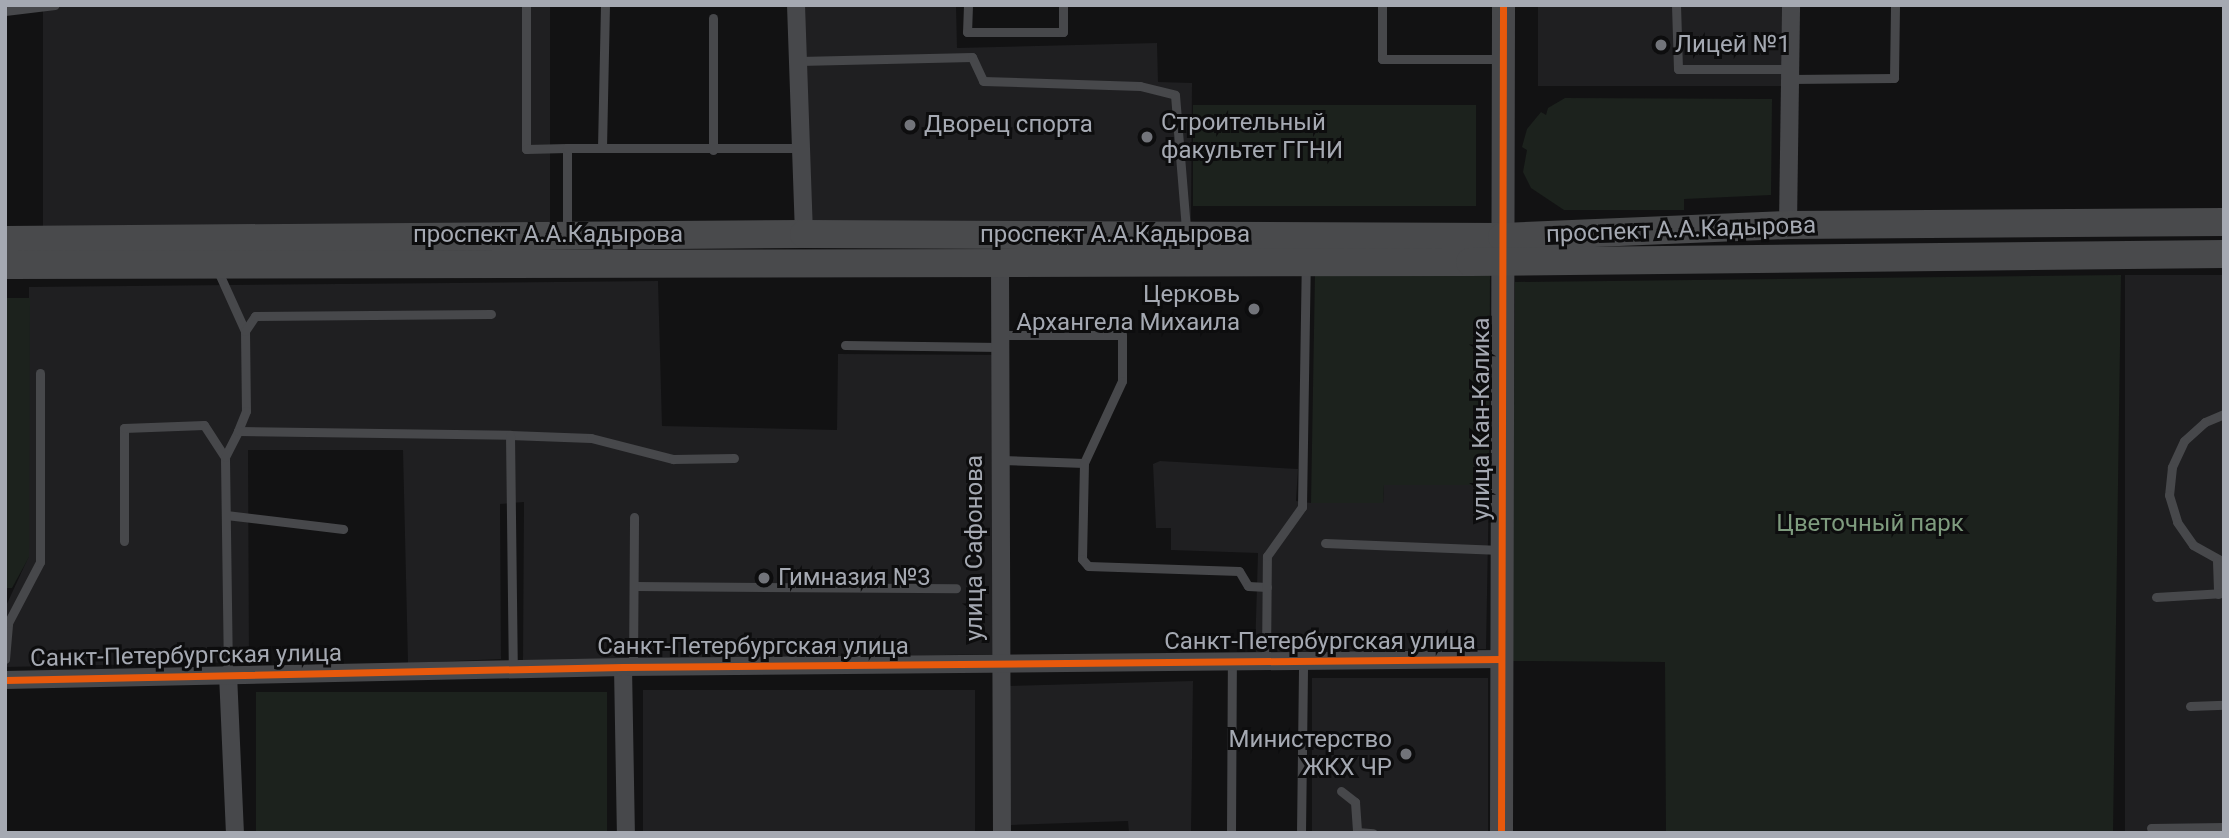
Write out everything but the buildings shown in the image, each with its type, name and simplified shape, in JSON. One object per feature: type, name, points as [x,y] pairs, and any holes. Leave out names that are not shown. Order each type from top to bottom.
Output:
[{"type":"main road","name":"проспект А.А.Кадырова","points":[[5,265],[1306,262],[1787,225],[2224,222]]},
{"type":"main road","name":"проспект А.А.Кадырова","points":[[5,240],[804,234],[1186,236],[1502,249],[2224,254]]},
{"type":"street","points":[[796,5],[804,148],[804,234]]},
{"type":"street","name":"улица Кан-Калика","points":[[1501,833],[1503,5]]},
{"type":"street","points":[[1787,225],[1791,5]]},
{"type":"street","name":"улица Сафонова","points":[[1000,264],[999,664],[1002,833]]},
{"type":"street","name":"Санкт-Петербургская улица","points":[[5,680],[513,668],[1501,659]]},
{"type":"street","points":[[626,833],[628,667]]},
{"type":"street","points":[[228,674],[235,833]]},
{"type":"lane","points":[[5,11],[54,9],[55,5]]},
{"type":"lane","points":[[526,5],[526,149],[804,148]]},
{"type":"lane","points":[[602,148],[604,5]]},
{"type":"lane","points":[[968,5],[967,32],[1063,32],[1063,5]]},
{"type":"lane","points":[[1382,5],[1382,59],[1503,59]]},
{"type":"lane","points":[[1676,5],[1678,69],[1894,78],[1895,5]]},
{"type":"lane","points":[[713,18],[713,150]]},
{"type":"lane","points":[[799,61],[972,57],[983,81],[1140,86],[1175,95],[1186,236]]},
{"type":"lane","points":[[567,148],[567,235]]},
{"type":"lane","points":[[1266,661],[1267,556],[1302,507],[1306,262]]},
{"type":"lane","points":[[214,264],[245,331],[246,411],[225,457],[228,674]]},
{"type":"lane","points":[[245,331],[255,316],[491,314]]},
{"type":"lane","points":[[845,345],[1122,335],[1122,381],[1084,463],[1082,559],[1088,566],[1239,571],[1248,586],[1267,587]]},
{"type":"lane","points":[[5,659],[6,623],[40,562],[40,373]]},
{"type":"lane","points":[[2156,597],[2221,593],[2220,561],[2193,545],[2176,522],[2169,495],[2172,467],[2184,441],[2205,422],[2224,414]]},
{"type":"lane","points":[[124,541],[124,428],[204,425],[225,457]]},
{"type":"lane","points":[[238,431],[590,438],[673,459],[734,458]]},
{"type":"lane","points":[[509,435],[513,668]]},
{"type":"lane","points":[[1001,460],[1084,463]]},
{"type":"lane","points":[[226,515],[343,529]]},
{"type":"lane","points":[[628,667],[634,586],[634,517]]},
{"type":"lane","points":[[1325,543],[1501,550]]},
{"type":"lane","points":[[634,586],[956,588]]},
{"type":"lane","points":[[1231,833],[1232,661]]},
{"type":"lane","points":[[1301,833],[1303,661]]},
{"type":"lane","points":[[2190,706],[2224,705]]},
{"type":"lane","points":[[1341,791],[1355,802],[1357,832],[1373,833]]},
{"type":"lane","points":[[2151,828],[2224,827]]},
{"type":"shaded area","points":[[43,5],[550,5],[550,227],[43,227]]},
{"type":"shaded area","points":[[802,5],[956,5],[957,48],[1157,43],[1158,82],[1192,83],[1191,223],[811,224]]},
{"type":"shaded area","name":"Лицей №1","points":[[1538,5],[1783,5],[1783,86],[1538,86]]},
{"type":"shaded area","points":[[2125,275],[2224,275],[2224,833],[2125,833]]},
{"type":"shaded area","points":[[658,281],[662,426],[837,430],[838,354],[1006,355],[1003,654],[523,662],[524,502],[500,504],[501,659],[408,663],[403,450],[248,450],[249,662],[5,667],[5,608],[29,556],[29,287]]},
{"type":"shaded area","points":[[1160,461],[1298,469],[1296,501],[1311,503],[1383,503],[1384,485],[1489,485],[1486,649],[1255,652],[1258,553],[1171,550],[1171,528],[1156,528],[1153,464]]},
{"type":"shaded area","points":[[1312,678],[1488,678],[1488,833],[1312,833]]},
{"type":"shaded area","points":[[1193,681],[1191,833],[1129,833],[1128,821],[1011,825],[1005,686]]},
{"type":"shaded area","points":[[643,690],[975,690],[975,833],[643,833]]},
{"type":"green space","points":[[1565,98],[1772,99],[1771,195],[1684,199],[1684,210],[1564,210],[1531,188],[1523,172],[1527,150],[1522,147],[1527,129],[1541,112],[1546,115],[1548,108]]},
{"type":"green space","points":[[1193,105],[1476,105],[1476,206],[1193,206]]},
{"type":"green space","points":[[1315,273],[1490,273],[1489,485],[1384,485],[1383,503],[1311,503]]},
{"type":"green space","name":"Цветочный парк","points":[[2121,275],[2113,833],[1666,833],[1665,662],[1512,661],[1515,282]]},
{"type":"green space","points":[[5,298],[30,298],[29,557],[12,588],[5,588]]},
{"type":"green space","points":[[256,692],[607,692],[607,833],[256,833]]},
{"type":"cycle path","points":[[1501,833],[1503,5]]},
{"type":"cycle path","points":[[5,680],[623,667],[1501,659]]},
{"type":"place","name":"Лицей №1","points":[[1661,45]]},
{"type":"place","name":"Дворец спорта","points":[[910,125]]},
{"type":"place","name":"Строительный факультет ГГНИ","points":[[1147,137]]},
{"type":"place","name":"Церковь Архангела Михаила","points":[[1254,309]]},
{"type":"place","name":"Гимназия №3","points":[[764,578]]},
{"type":"place","name":"Министерство ЖКХ ЧР","points":[[1406,754]]}]
